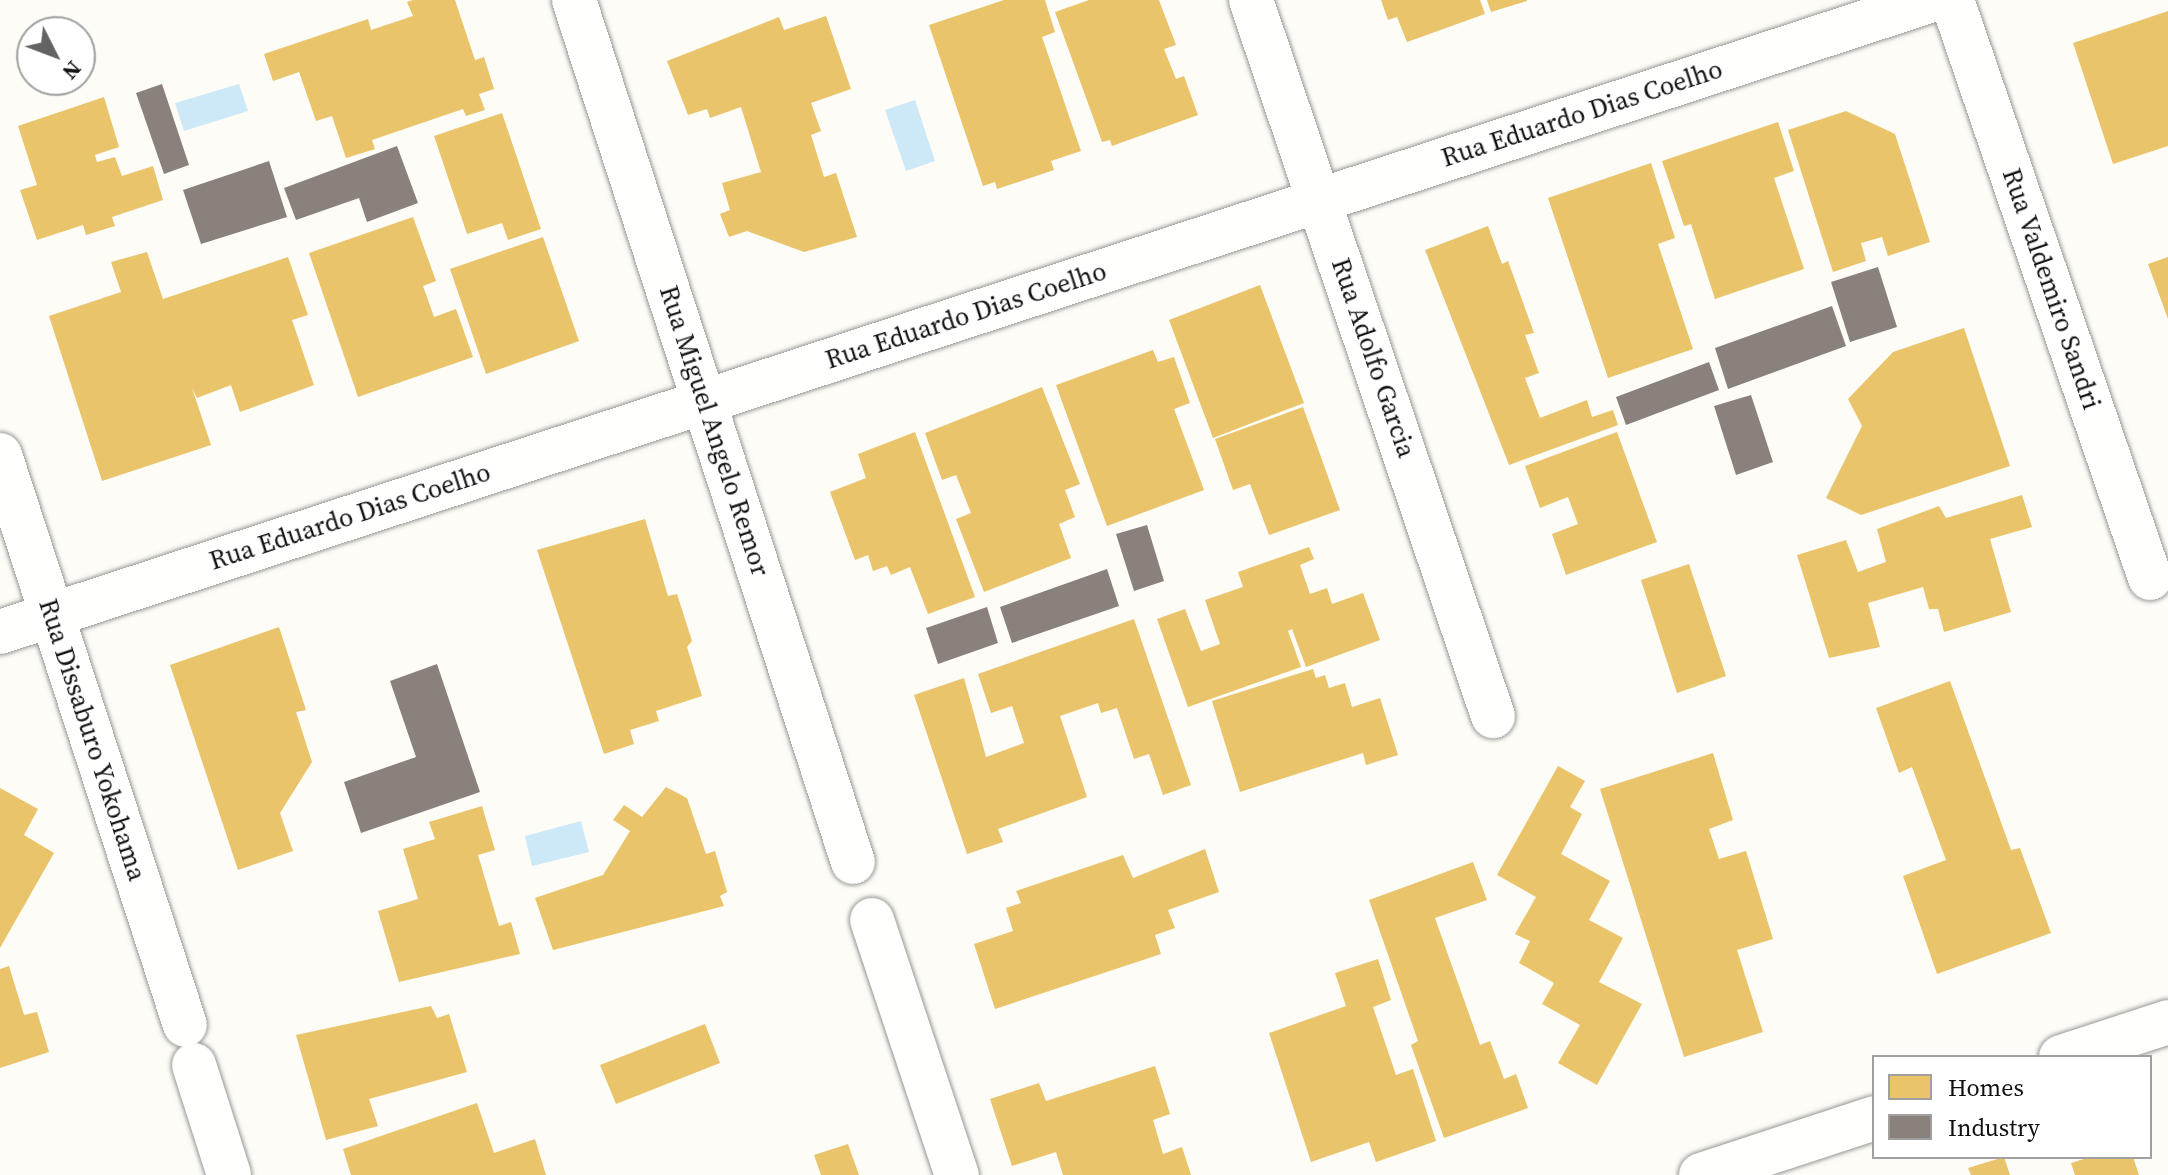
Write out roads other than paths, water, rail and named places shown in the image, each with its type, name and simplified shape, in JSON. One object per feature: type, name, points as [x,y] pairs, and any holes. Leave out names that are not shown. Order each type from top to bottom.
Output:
[{"type":"street","name":"Rua Miguel Angelo Remor","points":[[574,0],[853,862]]},
{"type":"street","name":"Rua Adolfo Garcia","points":[[1251,0],[1493,716]]},
{"type":"street","name":"Rua Eduardo Dias Coelho","points":[[0,632],[1932,0]]},
{"type":"street","name":"Rua Valdemiro Sandri","points":[[1952,0],[2150,578]]},
{"type":"street","name":"Rua Dissaburo Yokohama","points":[[0,455],[229,1175]]},
{"type":"street","points":[[872,920],[957,1175]]},
{"type":"street","points":[[2067,1055],[2168,1022]]},
{"type":"street","points":[[1701,1175],[1872,1119]]},
{"type":"water","points":[[239,84],[248,111],[184,131],[175,103]]},
{"type":"water","points":[[915,100],[935,161],[906,171],[885,110]]},
{"type":"water","points":[[581,821],[589,852],[532,866],[525,836]]}]
